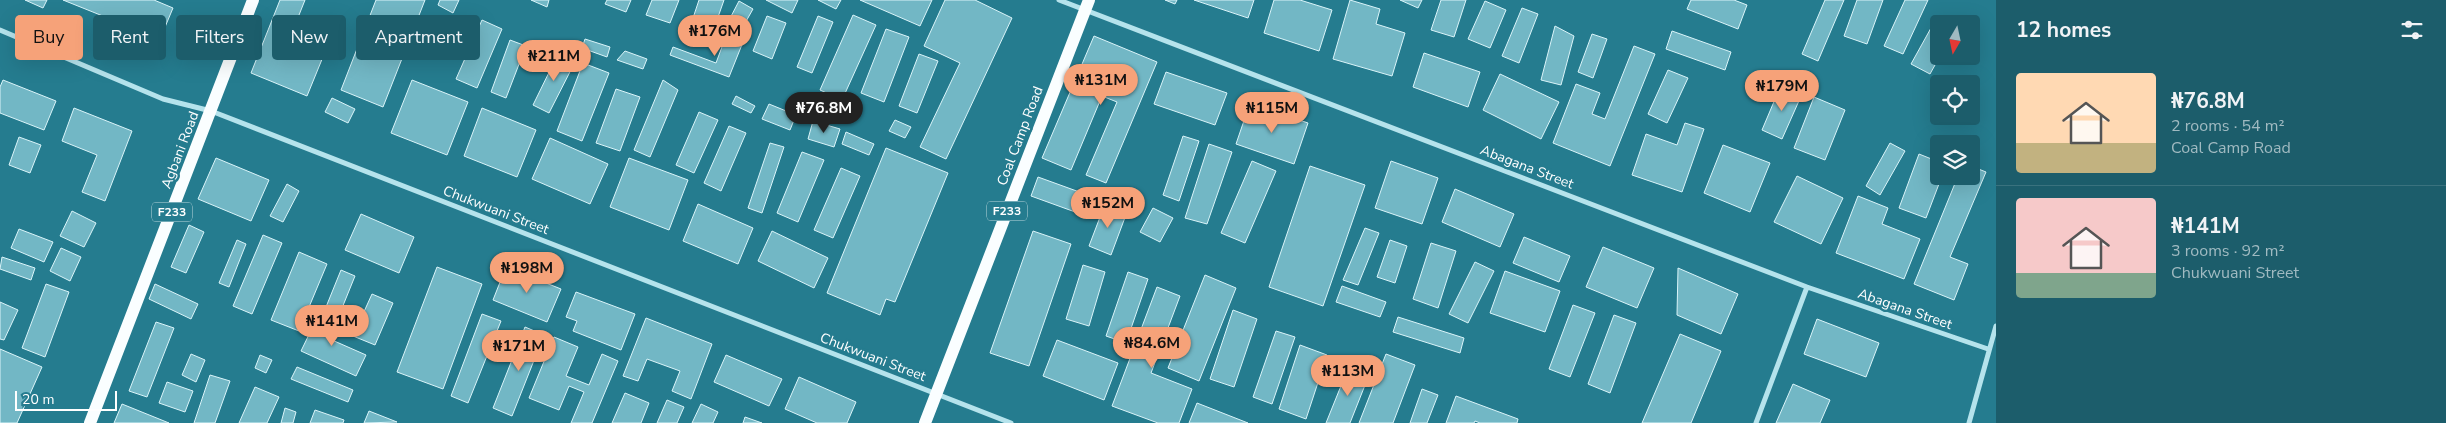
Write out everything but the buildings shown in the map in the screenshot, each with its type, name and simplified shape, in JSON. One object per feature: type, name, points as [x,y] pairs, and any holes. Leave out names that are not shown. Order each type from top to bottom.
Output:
[{"type":"main road","name":"Agbani Road","points":[[90,423],[253,0]]},
{"type":"main road","name":"Coal Camp Road","points":[[925,423],[1087,5]]},
{"type":"street","name":"Abagana Street","points":[[1059,0],[1087,5],[1807,287],[1988,349]]},
{"type":"street","name":"Chukwuani Street","points":[[0,30],[162,99],[211,111],[1011,423]]},
{"type":"street","points":[[1756,423],[1807,287]]},
{"type":"street","points":[[1969,423],[1988,349],[1996,326]]}]
